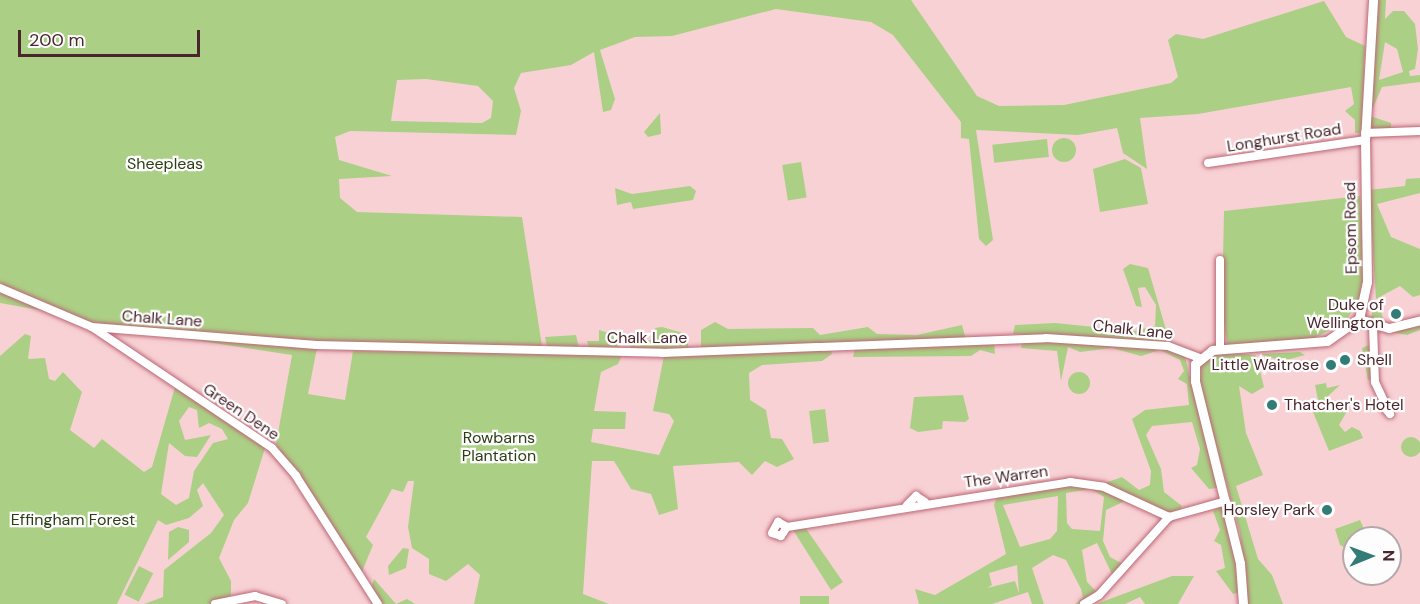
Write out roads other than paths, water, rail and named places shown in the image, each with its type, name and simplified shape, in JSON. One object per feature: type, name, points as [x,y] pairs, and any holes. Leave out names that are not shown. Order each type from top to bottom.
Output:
[{"type":"main road","name":"Epsom Road","points":[[1359,319],[1367,282],[1365,136],[1372,0]]},
{"type":"main road","points":[[1243,604],[1226,501],[1195,381],[1199,358],[1220,350],[1310,346],[1347,332],[1359,319],[1373,326],[1401,327],[1420,320]]},
{"type":"street","name":"Longhurst Road","points":[[1208,164],[1365,136],[1420,131]]},
{"type":"street","points":[[1220,260],[1220,350]]},
{"type":"street","name":"Green Dene","points":[[0,288],[92,327],[282,457],[378,604]]},
{"type":"street","points":[[1373,326],[1374,382],[1384,407]]},
{"type":"street","name":"Chalk Lane","points":[[92,327],[316,345],[662,353],[1085,339],[1168,346],[1199,358]]},
{"type":"street","name":"The Warren","points":[[787,527],[907,505],[916,510],[925,502],[1088,483],[1169,517]]},
{"type":"street","points":[[1084,604],[1094,601],[1169,517],[1226,501]]},
{"type":"street","points":[[215,604],[255,596],[282,604]]},
{"type":"place","name":"Duke of Wellington","points":[[1396,314]]},
{"type":"place","name":"Shell","points":[[1345,360]]},
{"type":"place","name":"Little Waitrose","points":[[1331,365]]},
{"type":"place","name":"Thatcher's Hotel","points":[[1272,405]]},
{"type":"place","name":"Horsley Park","points":[[1327,510]]},
{"type":"park label","name":"Sheepleas","points":[[165,164]]},
{"type":"park label","name":"Rowbarns Plantation","points":[[499,447]]},
{"type":"park label","name":"Effingham Forest","points":[[73,520]]}]
